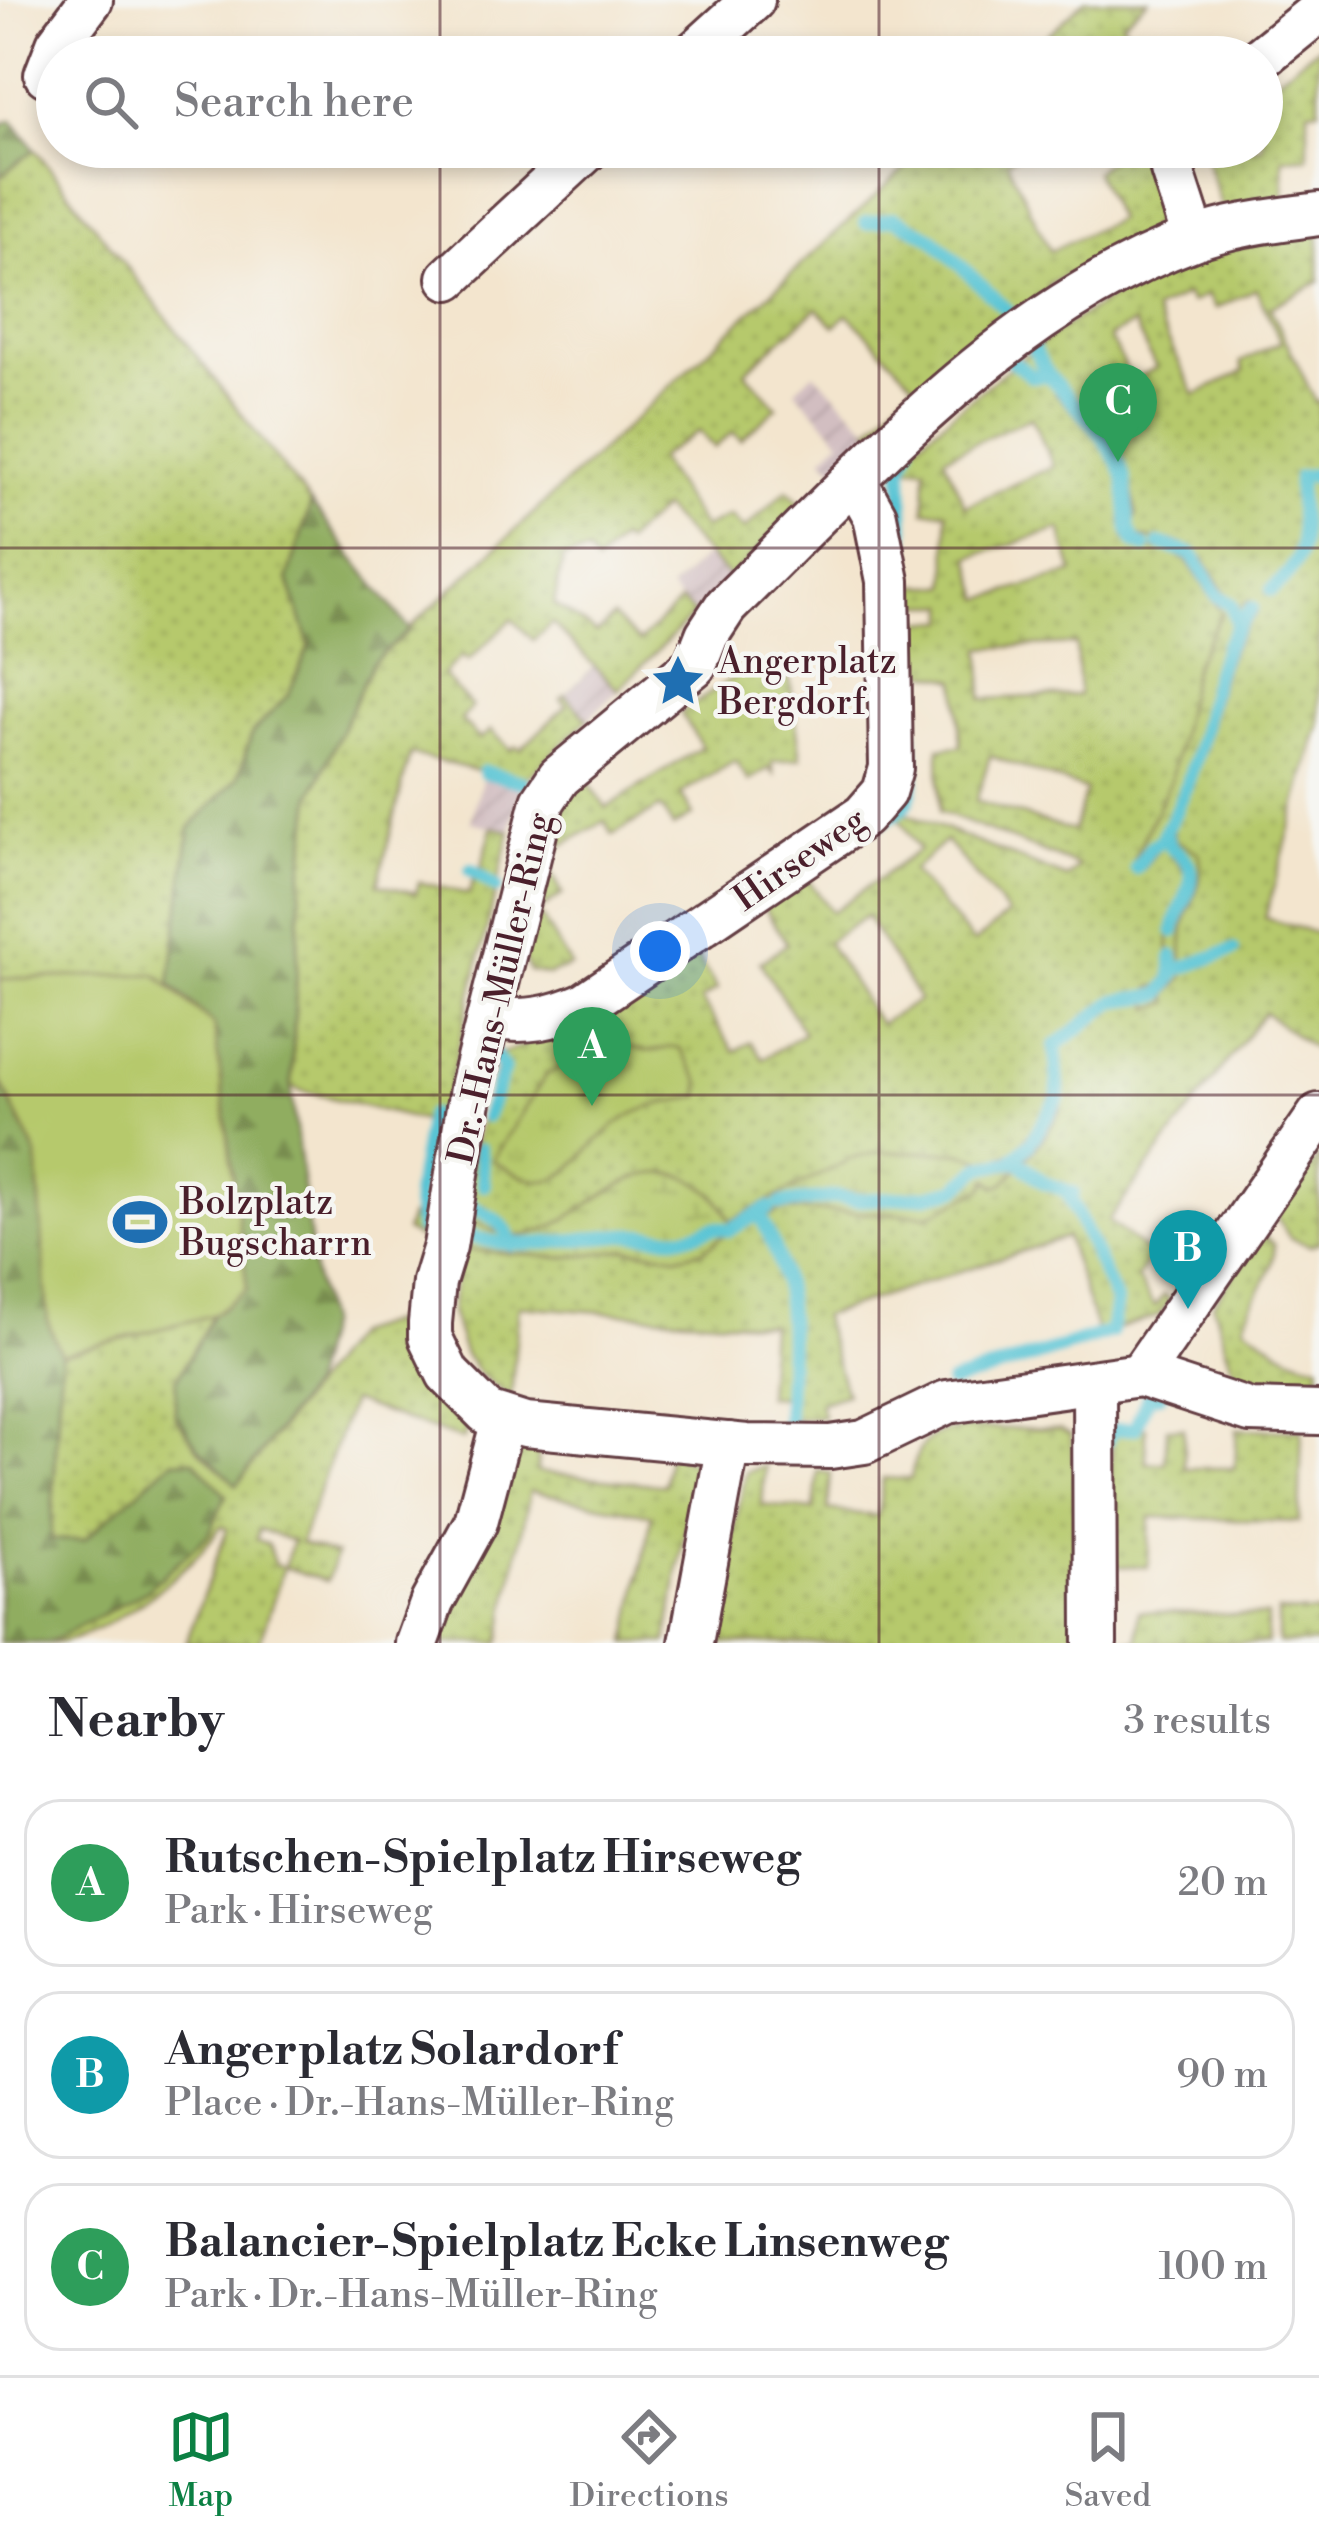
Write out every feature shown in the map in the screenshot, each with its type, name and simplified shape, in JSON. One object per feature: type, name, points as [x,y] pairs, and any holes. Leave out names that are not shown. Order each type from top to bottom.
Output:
[{"type":"street","points":[[64,36],[91,0]]},
{"type":"street","points":[[713,36],[753,0]]},
{"type":"street","points":[[1283,40],[1319,10]]},
{"type":"street","points":[[449,278],[567,168]]},
{"type":"street","points":[[1172,168],[1195,238]]},
{"type":"street","name":"Dr.-Hans-Müller-Ring","points":[[503,1420],[487,1413],[460,1389],[430,1336],[434,1282],[472,1083],[549,789],[571,763],[695,665],[726,606],[961,379],[1086,292],[1195,238],[1319,214]]},
{"type":"street","name":"Hirseweg","points":[[490,1017],[519,1022],[541,1019],[585,1004],[880,801],[888,784],[891,753],[888,580],[875,516],[855,480]]},
{"type":"street","points":[[1140,1375],[1319,1115]]},
{"type":"street","points":[[416,1643],[432,1602],[476,1522],[503,1420],[728,1444],[847,1446],[947,1402],[1140,1375],[1250,1411],[1319,1413]]},
{"type":"street","points":[[1094,1382],[1095,1643]]},
{"type":"street","points":[[691,1643],[728,1444]]},
{"type":"shaded area","points":[[814,372],[874,433],[835,470],[823,457],[841,440],[795,390]]},
{"type":"shaded area","points":[[707,555],[731,579],[694,614],[670,590]]},
{"type":"shaded area","points":[[594,666],[618,690],[588,719],[565,695]]},
{"type":"shaded area","points":[[484,772],[523,782],[510,831],[471,822]]},
{"type":"green space","points":[[1085,0],[1148,0],[1122,23],[1133,36],[1046,36]]},
{"type":"green space","points":[[1319,46],[1319,109],[1308,109],[1308,157],[1283,158],[1283,73]]},
{"type":"green space","points":[[12,120],[35,149],[0,176],[0,124]]},
{"type":"green space","points":[[35,149],[36,168],[50,168],[311,503],[288,579],[310,644],[288,696],[252,733],[238,778],[190,828],[171,984],[214,1025],[247,1289],[213,1315],[176,1381],[175,1415],[198,1449],[237,1484],[352,1334],[404,1318],[424,1378],[469,1422],[463,1440],[351,1401],[300,1543],[336,1555],[327,1581],[284,1567],[259,1643],[186,1643],[227,1529],[221,1526],[190,1562],[144,1601],[93,1631],[48,1643],[144,1592],[84,1540],[51,1540],[61,1354],[48,1322],[37,1155],[0,1080],[0,176]],"holes":[[[259,1529],[292,1541],[284,1567],[275,1565],[268,1544],[256,1539]]]},
{"type":"green space","points":[[1283,158],[1284,199],[1222,208],[1209,168],[1283,168]]},
{"type":"green space","points":[[905,168],[1010,168],[1050,251],[1117,219],[1095,172],[1099,168],[1148,168],[1158,203],[1145,238],[1047,285],[1048,294],[963,351],[874,433],[869,429],[914,383],[848,314],[835,326],[817,308],[745,371],[777,407],[741,440],[733,432],[714,448],[699,431],[658,458],[703,528],[730,516],[744,530],[787,490],[801,504],[731,579],[662,508],[596,564],[588,553],[563,558],[554,604],[597,633],[613,617],[639,642],[681,601],[694,614],[618,690],[552,623],[533,640],[512,619],[468,661],[462,656],[443,675],[472,707],[461,720],[480,739],[491,730],[511,750],[521,749],[567,705],[561,699],[565,695],[588,719],[523,782],[410,754],[378,884],[416,893],[419,882],[469,894],[492,827],[510,831],[440,1125],[291,1088],[301,884],[312,795],[372,663]]},
{"type":"green space","points":[[1319,232],[1319,282],[1270,307],[1319,402],[1319,725],[1265,918],[1319,934],[1319,1053],[1264,1012],[1108,1221],[1151,1255],[1137,1278],[1154,1307],[1164,1295],[1170,1300],[1158,1316],[1098,1335],[1066,1237],[822,1316],[846,1394],[819,1403],[823,1416],[783,1420],[783,1397],[766,1396],[770,1324],[519,1306],[511,1398],[479,1374],[464,1353],[451,1312],[472,1149],[501,1054],[562,1031],[694,952],[717,989],[701,1000],[734,1051],[751,1042],[763,1059],[804,1033],[760,962],[787,944],[763,906],[807,878],[832,912],[919,850],[898,816],[904,813],[1067,878],[1079,866],[940,812],[939,748],[961,746],[957,680],[907,668],[906,622],[948,621],[948,605],[906,605],[905,586],[948,586],[947,511],[925,511],[926,467],[902,467],[904,454],[1037,347],[1108,300],[1201,257]],"holes":[[[1256,289],[1281,342],[1241,362],[1244,371],[1195,395],[1154,311],[1186,295],[1191,303],[1207,295],[1215,309]],[[1134,324],[1156,368],[1132,380],[1109,337]],[[1031,417],[1054,466],[965,506],[944,457]],[[1061,529],[1073,573],[982,599],[970,557]],[[1076,644],[1079,695],[983,699],[982,648]],[[990,756],[1086,790],[1073,831],[976,801]],[[946,841],[1008,914],[974,943],[912,871]],[[866,916],[919,1000],[879,1024],[827,942]]]},
{"type":"green space","points":[[1063,386],[1101,420],[1128,472],[1137,516],[1126,530],[1118,470],[1092,431],[1055,393]]},
{"type":"green space","points":[[311,503],[410,630],[372,663],[312,795],[301,884],[291,1088],[314,1274],[326,1323],[310,1386],[237,1485],[199,1449],[175,1415],[176,1381],[213,1315],[247,1288],[214,1025],[170,984],[190,828],[238,778],[252,733],[288,695],[310,645],[288,579]]},
{"type":"green space","points":[[1122,518],[1129,519],[1138,537],[1173,542],[1198,554],[1236,609],[1249,600],[1257,612],[1229,657],[1199,764],[1173,829],[1175,840],[1199,853],[1201,872],[1184,926],[1184,978],[1168,994],[1169,1003],[1151,1009],[1151,987],[1161,985],[1171,969],[1169,939],[1188,874],[1162,844],[1143,869],[1136,868],[1134,859],[1171,779],[1194,664],[1222,613],[1188,562],[1170,551],[1134,548],[1125,538]]},
{"type":"green space","points":[[740,669],[790,680],[801,758],[772,762],[774,774],[769,768],[749,781],[735,761],[681,794],[693,815],[673,827],[660,807],[613,835],[604,821],[544,857],[553,814],[583,774],[606,808],[702,747],[681,713]]},
{"type":"green space","points":[[543,858],[563,894],[538,911],[571,966],[548,975],[529,971],[522,954]]},
{"type":"green space","name":"Bolzplatz Bugscharrn","points":[[155,974],[214,1025],[247,1289],[213,1315],[61,1354],[48,1322],[37,1155],[0,1080],[0,979]]},
{"type":"green space","points":[[594,1029],[643,1050],[680,1048],[700,1081],[700,1097],[657,1105],[627,1117],[564,1174],[551,1180],[517,1174],[492,1160],[546,1075],[561,1067],[569,1052]]},
{"type":"green space","points":[[1053,1053],[1064,1092],[1057,1116],[1041,1141],[1004,1183],[996,1187],[988,1179],[984,1188],[930,1215],[783,1210],[722,1236],[704,1250],[679,1256],[628,1249],[562,1258],[461,1249],[432,1245],[405,1231],[410,1217],[437,1216],[527,1235],[567,1218],[623,1183],[663,1173],[700,1184],[718,1200],[730,1221],[851,1159],[878,1152],[959,1152],[989,1162],[1015,1152],[1057,1097]]},
{"type":"green space","points":[[0,1080],[37,1155],[48,1322],[61,1354],[51,1540],[84,1540],[172,1461],[194,1460],[226,1495],[209,1534],[144,1592],[48,1643],[0,1643]]},
{"type":"green space","points":[[1319,1156],[1319,1242],[1311,1246],[1290,1238],[1276,1216]]},
{"type":"green space","points":[[1262,1234],[1274,1244],[1274,1255],[1244,1325],[1288,1354],[1319,1363],[1319,1391],[1252,1386],[1241,1379],[1227,1353],[1213,1304]]},
{"type":"green space","points":[[1146,1428],[1146,1463],[1165,1463],[1167,1428],[1184,1428],[1184,1468],[1235,1468],[1237,1429],[1302,1430],[1299,1522],[1150,1517],[1148,1567],[1107,1566],[1113,1430]]},
{"type":"green space","points":[[1061,1430],[1071,1435],[1074,1643],[711,1643],[746,1472],[765,1466],[762,1505],[814,1510],[818,1471],[831,1473],[828,1510],[878,1516],[883,1478],[911,1479],[926,1442],[945,1432]]},
{"type":"green space","points":[[539,1443],[537,1472],[664,1485],[668,1453],[695,1463],[667,1643],[627,1643],[652,1515],[530,1491],[500,1643],[440,1643],[515,1445]]},
{"type":"green space","points":[[1139,1611],[1267,1616],[1267,1643],[1105,1643],[1138,1640]]},
{"type":"green space","points":[[1278,1612],[1319,1613],[1319,1643],[1278,1643]]},
{"type":"waterway","points":[[866,223],[894,218],[931,237],[1017,320],[1048,375],[1096,427],[1119,463],[1129,530],[1135,543],[1145,547]]},
{"type":"waterway","points":[[1005,355],[1031,376],[1048,375]]},
{"type":"waterway","points":[[905,578],[902,467],[910,446]]},
{"type":"waterway","points":[[1272,590],[1300,550],[1299,477],[1319,478]]},
{"type":"waterway","points":[[1160,544],[1192,554],[1218,596],[1231,604],[1237,624]]},
{"type":"waterway","points":[[1174,931],[1192,876],[1165,832],[1192,767],[1222,656],[1252,608]]},
{"type":"waterway","points":[[876,825],[903,808],[912,791],[910,726]]},
{"type":"waterway","points":[[484,772],[523,782]]},
{"type":"waterway","points":[[1136,868],[1151,847],[1166,837]]},
{"type":"waterway","points":[[471,870],[496,887]]},
{"type":"waterway","points":[[1174,971],[1233,950]]},
{"type":"waterway","points":[[1034,1137],[1059,1097],[1055,1046],[1115,1001],[1160,995],[1173,977],[1173,956]]},
{"type":"waterway","points":[[486,1116],[504,1069],[491,1050]]},
{"type":"waterway","points":[[430,1115],[416,1195],[420,1228],[435,1229]]},
{"type":"waterway","points":[[781,1204],[837,1197],[925,1196],[956,1189],[981,1167],[1011,1162],[1029,1144]]},
{"type":"waterway","points":[[480,1150],[484,1185]]},
{"type":"waterway","points":[[1016,1159],[1045,1183],[1073,1193]]},
{"type":"waterway","points":[[951,1383],[1111,1332],[1116,1302],[1068,1193]]},
{"type":"waterway","points":[[462,1194],[502,1225],[512,1245]]},
{"type":"waterway","points":[[464,1234],[523,1244],[628,1235],[685,1236],[712,1228],[729,1230],[769,1208]]},
{"type":"waterway","points":[[759,1214],[780,1266],[788,1315],[787,1420],[782,1439]]},
{"type":"waterway","points":[[1108,1440],[1113,1430],[1135,1428],[1148,1396],[1160,1395]]},
{"type":"place","name":"Balancier-Spielplatz Ecke Linsenweg","points":[[1118,462]]},
{"type":"place","name":"Angerplatz Bergdorf","points":[[678,681]]},
{"type":"place","name":"Rutschen-Spielplatz Hirseweg","points":[[592,1106]]},
{"type":"place","name":"Bolzplatz Bugscharrn","points":[[140,1222]]},
{"type":"place","name":"Angerplatz Solardorf","points":[[1188,1309]]}]
